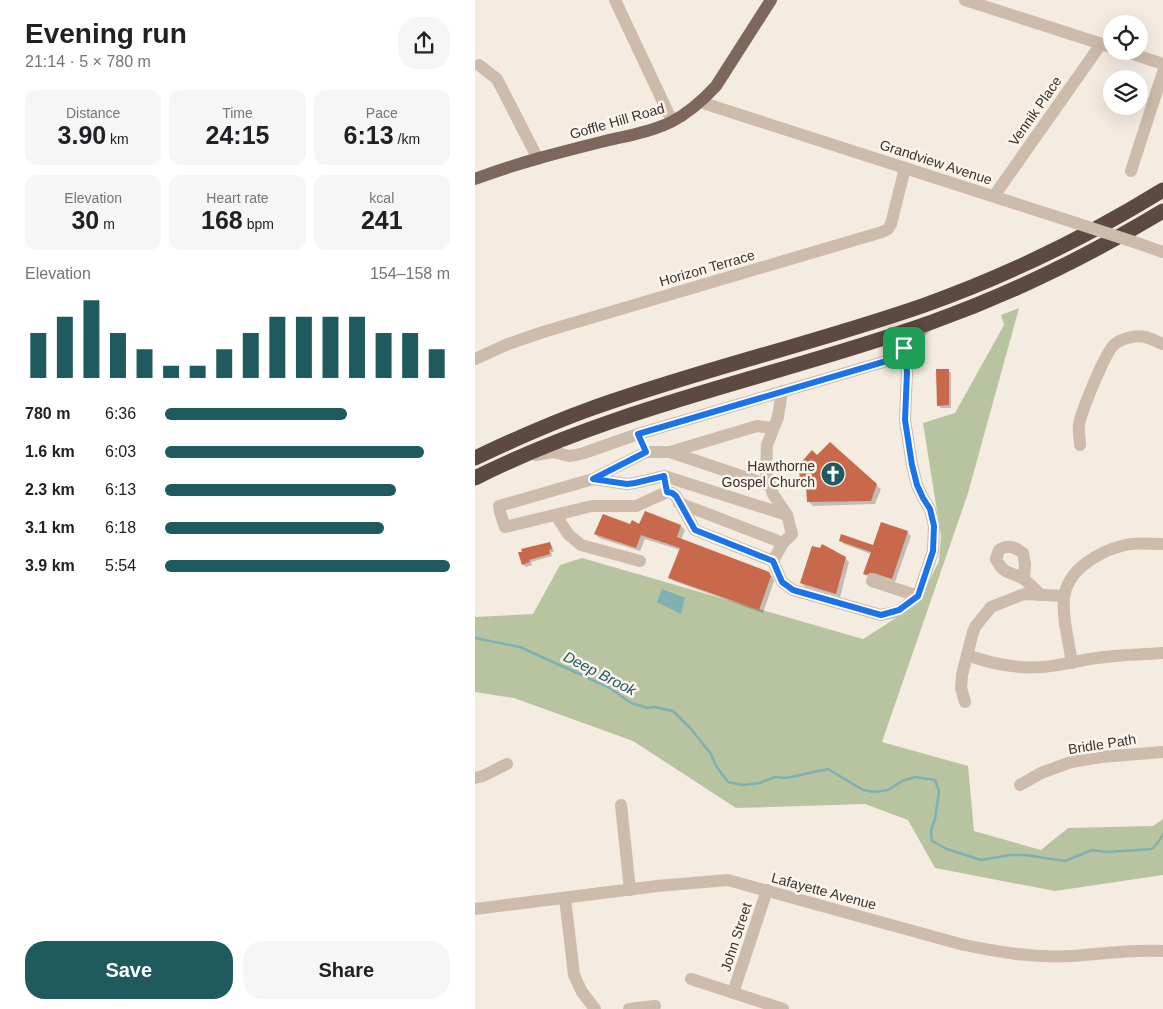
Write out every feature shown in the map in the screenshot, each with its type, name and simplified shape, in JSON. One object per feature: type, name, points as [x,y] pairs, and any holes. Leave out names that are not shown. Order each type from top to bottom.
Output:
[{"type":"highway","points":[[475,458],[591,409],[923,306],[1042,257],[1100,227],[1163,190]]},
{"type":"highway","points":[[475,478],[567,437],[626,416],[871,342],[991,299],[1020,287],[1106,244],[1163,211]]},
{"type":"highway","points":[[1106,244],[1163,220]]},
{"type":"main road","name":"Goffle Hill Road","points":[[475,179],[538,159],[649,130],[689,112],[722,78],[771,0]]},
{"type":"street","points":[[615,0],[672,121]]},
{"type":"street","points":[[965,0],[1103,44]]},
{"type":"street","name":"Vennik Place","points":[[994,196],[1103,49]]},
{"type":"street","points":[[1148,59],[1163,64]]},
{"type":"street","points":[[479,65],[497,79],[538,159]]},
{"type":"street","points":[[1131,171],[1163,72]]},
{"type":"street","name":"Grandview Avenue","points":[[700,102],[1163,252]]},
{"type":"street","name":"Horizon Terrace","points":[[475,359],[508,344],[543,332],[882,232],[891,224],[905,168]]},
{"type":"street","points":[[1100,227],[1163,182]]},
{"type":"street","points":[[509,462],[553,452],[576,456],[638,434],[890,360],[931,322]]},
{"type":"street","points":[[1080,445],[1079,426],[1082,415],[1102,364],[1114,344],[1121,340],[1137,337],[1145,337],[1163,344]]},
{"type":"street","points":[[773,428],[757,426],[665,452],[646,452],[593,479],[499,506],[505,527],[592,506],[636,506],[667,492],[672,493],[695,530],[773,561],[782,582],[793,590],[881,615],[899,610],[918,596],[933,551],[934,526],[930,509],[917,485],[912,465],[905,420],[907,372],[904,348]]},
{"type":"street","points":[[773,561],[783,543],[792,534],[787,515],[773,494],[766,473],[767,445],[783,392]]},
{"type":"street","points":[[638,434],[646,452]]},
{"type":"street","points":[[665,452],[771,486]]},
{"type":"street","points":[[665,452],[664,476],[667,492]]},
{"type":"street","points":[[593,479],[627,484],[664,476],[787,515]]},
{"type":"street","points":[[679,503],[783,543]]},
{"type":"street","points":[[556,515],[568,534],[581,545],[640,561]]},
{"type":"street","points":[[1072,663],[1064,596],[1067,586],[1075,573],[1096,556],[1109,550],[1126,545],[1163,544]]},
{"type":"street","points":[[1024,579],[1041,595]]},
{"type":"street","points":[[872,581],[918,596]]},
{"type":"street","points":[[965,702],[961,688],[967,655],[975,627],[991,607],[1024,594],[1064,596]]},
{"type":"street","points":[[967,655],[985,662],[1022,667],[1045,667],[1098,658],[1163,654]]},
{"type":"street","name":"Bridle Path","points":[[1020,785],[1041,773],[1071,762],[1101,757],[1163,752]]},
{"type":"street","points":[[475,778],[507,764]]},
{"type":"street","points":[[621,806],[630,890]]},
{"type":"street","name":"Lafayette Avenue","points":[[475,909],[728,880],[960,944],[1006,953],[1069,956],[1132,951],[1163,951]]},
{"type":"street","name":"John Street","points":[[733,993],[767,890]]},
{"type":"street","points":[[565,898],[574,976],[582,992],[595,1009]]},
{"type":"street","points":[[691,979],[733,993],[760,1005],[783,1009]]},
{"type":"street","points":[[629,1009],[655,1006]]},
{"type":"green space","points":[[1019,308],[968,493],[882,742],[968,766],[974,831],[1041,850],[1068,828],[1153,826],[1163,819],[1163,875],[1055,891],[935,868],[908,820],[865,804],[736,808],[633,741],[514,698],[475,692],[475,617],[533,614],[560,565],[582,558],[863,639],[918,604],[939,561],[941,536],[923,423],[955,413],[1004,325],[1001,315]]},
{"type":"water","points":[[662,589],[685,598],[681,614],[657,602]]},
{"type":"building","points":[[936,369],[949,369],[949,405],[937,406]]},
{"type":"building","name":"Hawthorne Gospel Church","points":[[830,442],[877,484],[871,501],[807,502],[806,484],[800,484],[799,465],[812,450],[817,455]]},
{"type":"building","points":[[645,511],[681,525],[677,537],[769,572],[771,576],[759,610],[668,578],[680,548],[641,535],[636,548],[594,534],[603,514],[630,524],[632,520],[639,524]]},
{"type":"building","points":[[881,522],[908,531],[892,579],[874,573],[863,574],[871,552],[839,541],[841,534],[873,545]]},
{"type":"building","points":[[550,542],[552,549],[549,550],[550,554],[529,560],[530,562],[522,565],[518,552],[522,552],[521,549]]},
{"type":"building","points":[[822,544],[846,557],[836,594],[800,583],[812,546],[820,548]]},
{"type":"waterway","name":"Deep Brook","points":[[475,638],[520,647],[610,688],[631,703],[648,708],[654,707],[673,711],[691,729],[711,754],[716,766],[728,782],[743,785],[760,783],[775,777],[786,778],[828,769],[863,790],[875,792],[888,790],[902,781],[915,777],[935,780],[939,791],[935,819],[931,830],[932,841],[947,849],[981,860],[1011,855],[1025,855],[1065,861],[1092,850],[1107,852],[1152,849],[1163,834]]},
{"type":"place","name":"Hawthorne Gospel Church","points":[[833,474]]},
{"type":"route","points":[[904,348],[907,372],[905,420],[912,465],[917,485],[930,509],[934,526],[933,551],[918,596],[899,610],[881,615],[793,590],[782,582],[773,561],[695,530],[676,496],[667,492],[664,476],[627,484],[593,479],[646,452],[638,434],[890,360],[904,348]]}]
